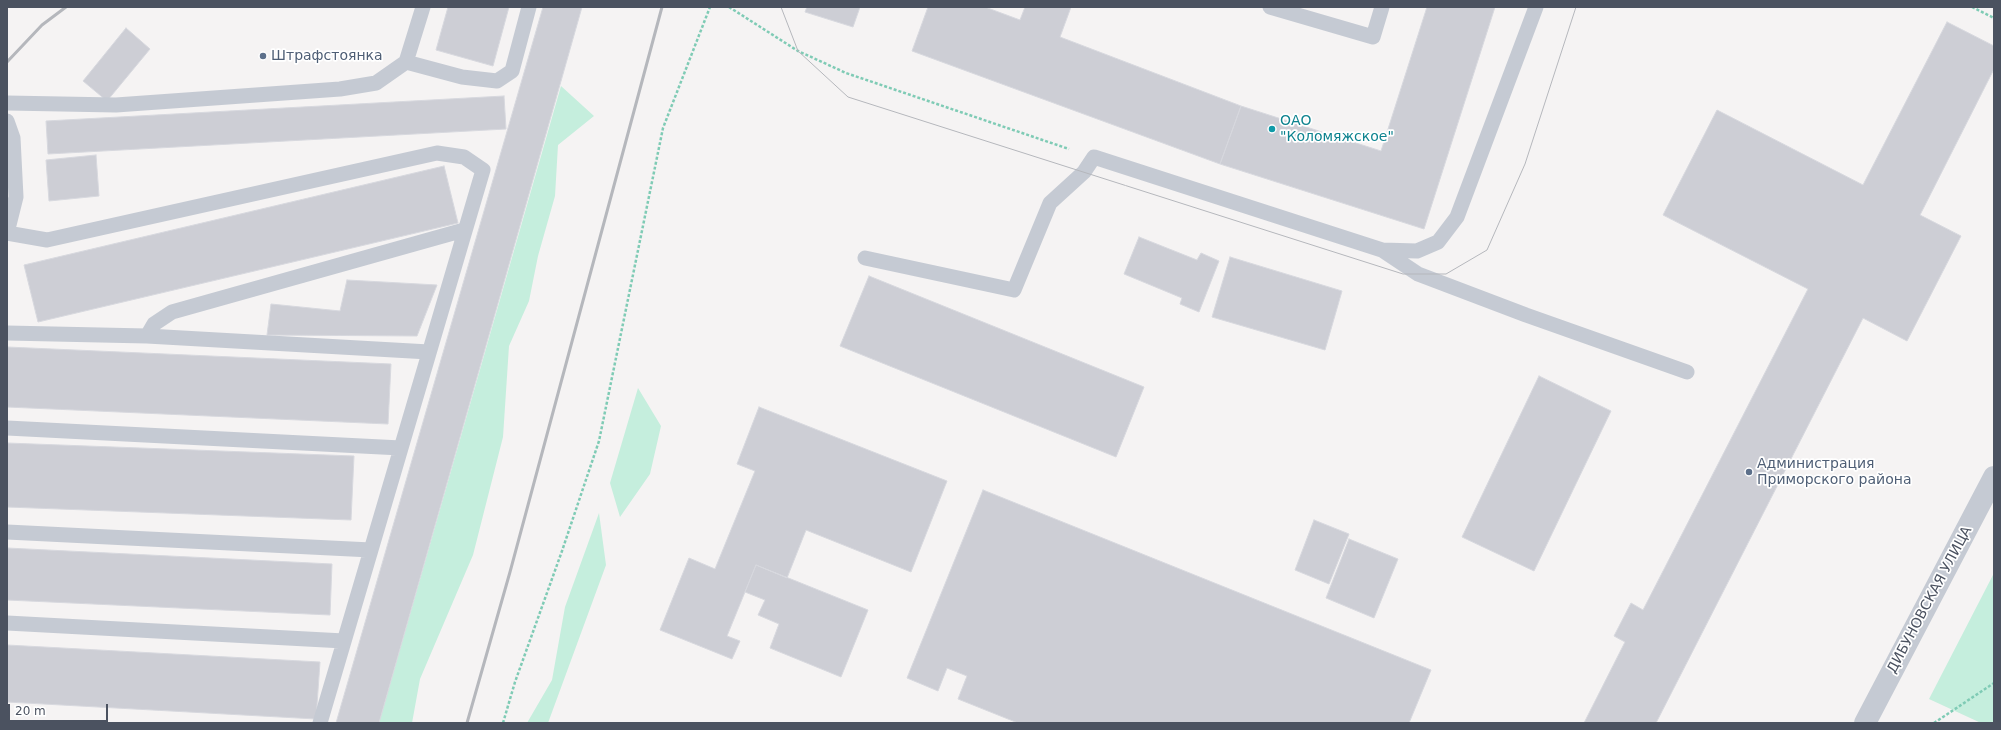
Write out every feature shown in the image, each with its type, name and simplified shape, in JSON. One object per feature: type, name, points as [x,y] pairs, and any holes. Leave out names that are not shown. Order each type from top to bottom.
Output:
[{"type":"street","name":"ДИБУНОВСКАЯ УЛИЦА","points":[[1865,723],[1994,477]]},
{"type":"lane","points":[[7,103],[116,105],[340,89],[376,83],[406,62],[423,7]]},
{"type":"lane","points":[[406,62],[462,76],[497,81],[512,71],[529,7]]},
{"type":"lane","points":[[1270,7],[1373,37],[1382,7]]},
{"type":"lane","points":[[1382,250],[1417,250],[1438,242],[1457,217],[1536,7]]},
{"type":"lane","points":[[7,121],[13,138],[16,197],[7,233],[46,240],[437,153],[464,157],[483,170],[464,230],[320,723]]},
{"type":"lane","points":[[865,258],[1014,290],[1050,203],[1084,172],[1094,157],[1382,250],[1418,274],[1526,315],[1687,372]]},
{"type":"lane","points":[[147,336],[154,324],[172,312],[464,230]]},
{"type":"lane","points":[[7,333],[147,336],[429,352]]},
{"type":"lane","points":[[7,428],[401,448]]},
{"type":"lane","points":[[7,532],[371,550]]},
{"type":"lane","points":[[7,623],[344,641]]},
{"type":"path","points":[[503,723],[515,682],[562,551],[599,441],[663,128],[710,7]]},
{"type":"path","points":[[729,7],[798,52],[846,73],[1094,157]]},
{"type":"path","points":[[1972,7],[1994,18]]},
{"type":"path","points":[[1934,723],[1994,683]]},
{"type":"green space","points":[[561,86],[594,116],[558,145],[555,196],[538,256],[529,301],[509,346],[503,437],[473,555],[420,679],[412,723],[379,723]]},
{"type":"green space","points":[[638,388],[661,426],[650,474],[620,517],[610,483]]},
{"type":"green space","points":[[599,513],[606,565],[548,723],[527,723],[552,680],[565,607]]},
{"type":"green space","points":[[1994,573],[1994,723],[1981,723],[1929,699]]},
{"type":"building","points":[[448,7],[509,7],[493,66],[436,50]]},
{"type":"building","points":[[543,7],[582,7],[379,723],[336,723]]},
{"type":"building","points":[[807,7],[860,7],[853,27],[805,12]]},
{"type":"building","points":[[928,7],[985,7],[1020,20],[1025,7],[1071,7],[1060,37],[1241,106],[1220,164],[912,51]]},
{"type":"building","name":"ОАО \"Коломяжское\"","points":[[1427,7],[1495,7],[1424,229],[1220,164],[1241,106],[1381,151]]},
{"type":"building","name":"Администрация Приморского района","points":[[1947,22],[1994,46],[1994,69],[1920,215],[1961,236],[1907,341],[1863,318],[1656,723],[1584,723],[1625,642],[1614,636],[1631,603],[1643,610],[1808,289],[1663,215],[1717,110],[1863,185]]},
{"type":"building","points":[[126,28],[150,49],[107,101],[83,81]]},
{"type":"building","points":[[504,96],[506,129],[48,154],[46,121]]},
{"type":"building","points":[[96,155],[99,196],[49,201],[46,160]]},
{"type":"building","points":[[444,166],[458,223],[38,322],[24,265]]},
{"type":"building","points":[[1139,237],[1197,260],[1201,253],[1219,261],[1199,312],[1180,304],[1182,298],[1124,274]]},
{"type":"building","points":[[1230,257],[1342,291],[1325,350],[1212,317]]},
{"type":"building","points":[[869,276],[1144,387],[1116,457],[840,346]]},
{"type":"building","points":[[347,280],[437,285],[417,336],[267,335],[271,304],[340,311]]},
{"type":"building","points":[[7,347],[391,364],[388,424],[7,407]]},
{"type":"building","points":[[1539,376],[1611,411],[1534,571],[1462,537]]},
{"type":"building","points":[[759,407],[947,481],[911,572],[806,530],[787,578],[756,565],[727,636],[740,641],[732,659],[660,630],[689,558],[715,569],[755,471],[737,464]]},
{"type":"building","points":[[7,443],[354,456],[351,520],[7,507]]},
{"type":"building","points":[[983,490],[1431,670],[1409,723],[1018,723],[958,699],[967,676],[947,668],[938,691],[907,678]]},
{"type":"building","points":[[1314,520],[1349,534],[1329,584],[1295,570]]},
{"type":"building","points":[[1349,539],[1398,559],[1374,618],[1326,598]]},
{"type":"building","points":[[7,548],[332,564],[330,615],[7,600]]},
{"type":"building","points":[[756,565],[868,610],[841,677],[770,648],[779,624],[758,615],[765,600],[745,592]]},
{"type":"building","points":[[7,645],[320,662],[316,719],[7,702]]},
{"type":"tram line","points":[[781,7],[798,51],[848,97],[1403,274],[1446,274],[1487,250],[1525,164],[1576,7]]},
{"type":"railway","points":[[7,62],[42,25],[66,7]]},
{"type":"railway","points":[[467,723],[510,572],[662,7]]},
{"type":"place","name":"Штрафстоянка","points":[[263,56]]},
{"type":"place","name":"ОАО \"Коломяжское\"","points":[[1272,129]]},
{"type":"place","name":"Администрация Приморского района","points":[[1749,472]]}]
